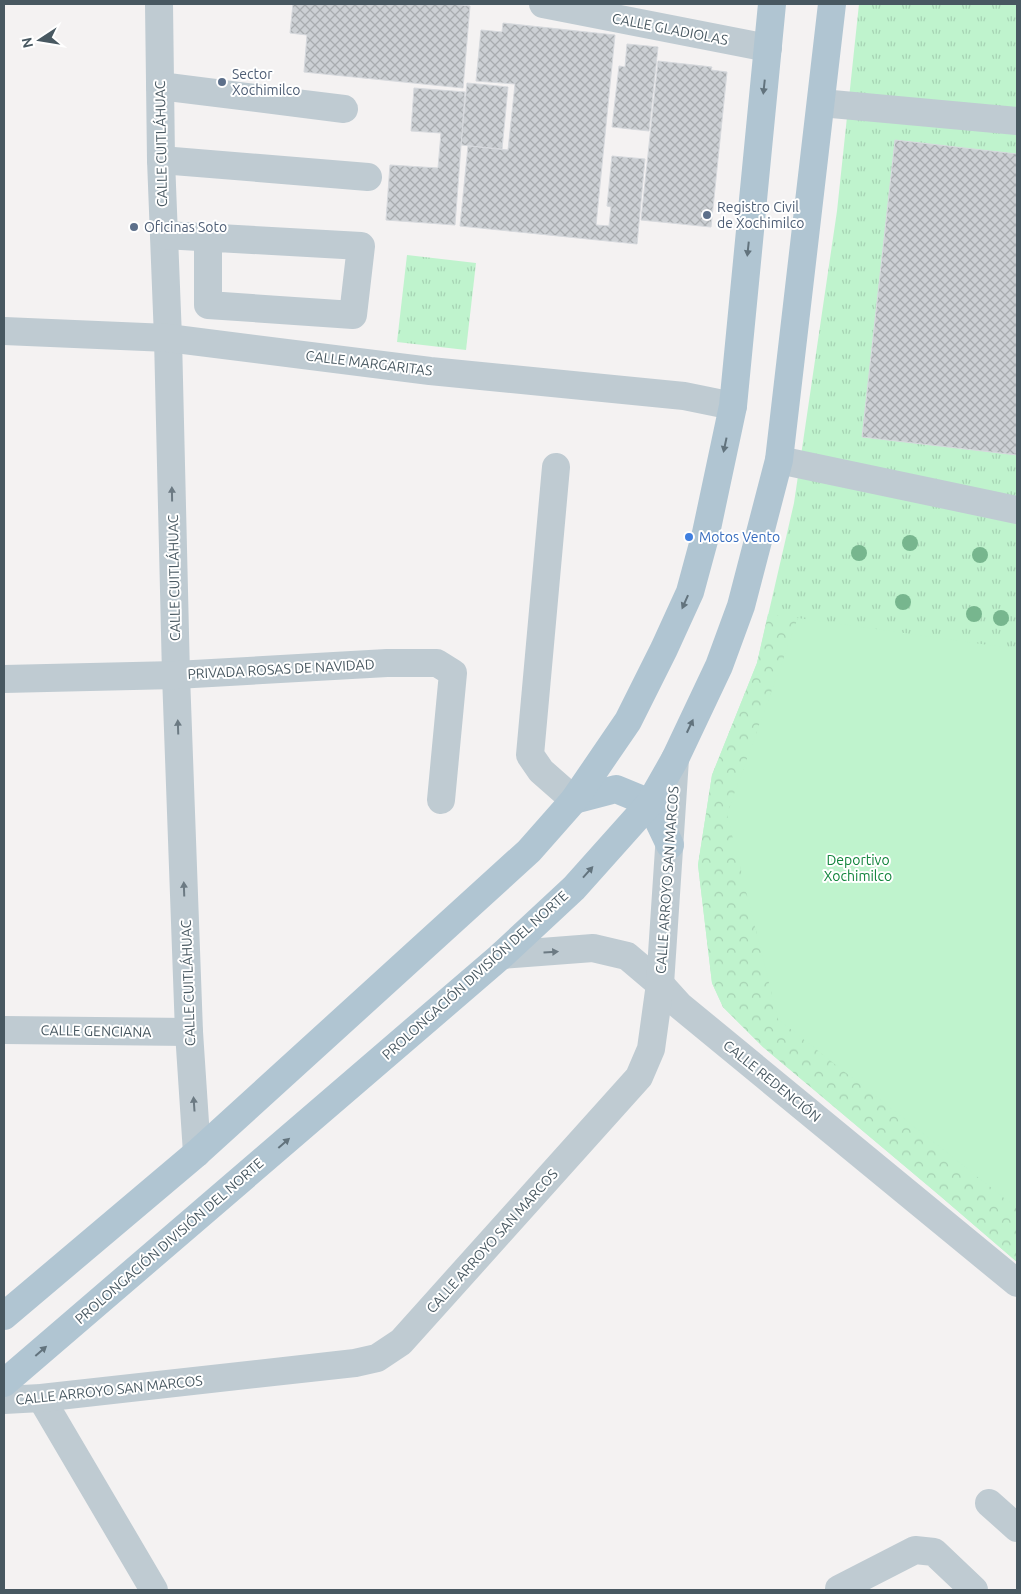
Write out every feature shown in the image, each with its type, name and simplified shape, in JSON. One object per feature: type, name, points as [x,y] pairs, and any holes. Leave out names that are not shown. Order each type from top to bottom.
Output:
[{"type":"main road","points":[[4,1316],[197,1153],[529,851],[574,800],[628,721],[690,592],[706,533],[733,406],[772,4]]},
{"type":"main road","name":"PROLONGACIÓN DIVISIÓN DEL NORTE","points":[[4,1383],[502,955],[574,888],[650,802],[675,760],[720,666],[741,606],[779,460],[832,4]]},
{"type":"main road","points":[[574,800],[616,790],[650,802],[670,845]]},
{"type":"street","name":"CALLE CUITLÁHUAC","points":[[159,4],[161,160],[168,338],[176,675],[189,1032],[197,1153]]},
{"type":"street","name":"CALLE GLADIOLAS","points":[[543,4],[768,48]]},
{"type":"street","points":[[160,86],[344,109]]},
{"type":"street","points":[[821,103],[1017,121]]},
{"type":"street","points":[[161,160],[368,177]]},
{"type":"street","points":[[164,235],[208,237],[361,246],[353,315],[208,305],[208,237]]},
{"type":"street","name":"CALLE MARGARITAS","points":[[4,331],[168,338],[430,371],[684,396],[733,406]]},
{"type":"street","points":[[779,460],[1017,510]]},
{"type":"street","points":[[556,467],[530,755],[541,770],[574,800]]},
{"type":"street","name":"PRIVADA ROSAS DE NAVIDAD","points":[[4,679],[176,675],[387,663],[437,663],[453,673],[441,800]]},
{"type":"street","name":"CALLE ARROYO SAN MARCOS","points":[[4,1400],[42,1398],[355,1364],[377,1358],[401,1342],[639,1077],[651,1049],[660,984],[675,760]]},
{"type":"street","name":"CALLE REDENCIÓN","points":[[502,955],[593,948],[627,956],[660,984],[679,1005],[1017,1283]]},
{"type":"street","name":"CALLE GENCIANA","points":[[4,1030],[189,1032]]},
{"type":"street","points":[[42,1398],[154,1590]]},
{"type":"street","points":[[989,1503],[1017,1528]]},
{"type":"street","points":[[839,1590],[915,1550],[934,1552],[974,1590]]},
{"type":"green space","name":"Deportivo Xochimilco","points":[[859,4],[1017,4],[1017,1262],[763,1047],[723,1007],[712,983],[698,865],[712,775],[757,663],[794,503],[837,211]]},
{"type":"green space","points":[[407,255],[476,263],[466,350],[397,342]]},
{"type":"green space","points":[[768,614],[798,618],[727,814],[778,1019],[1017,1208],[1017,1262],[763,1047],[723,1007],[712,983],[698,865],[712,775],[757,663]]},
{"type":"green space","points":[[798,618],[1017,649],[1017,1208],[778,1019],[727,814]]},
{"type":"building","points":[[293,4],[450,4],[470,6],[463,88],[304,72],[307,35],[290,33]]},
{"type":"building","points":[[503,23],[615,35],[596,225],[609,226],[611,207],[607,206],[612,156],[645,159],[637,244],[460,226],[468,146],[508,150],[515,84],[476,81],[481,30],[502,32]]},
{"type":"building","points":[[627,44],[658,47],[649,131],[612,127],[619,66],[625,67]]},
{"type":"building","points":[[658,61],[712,67],[711,70],[727,72],[711,227],[641,220]]},
{"type":"building","points":[[467,83],[508,87],[502,149],[461,145]]},
{"type":"building","points":[[414,88],[465,92],[455,225],[386,220],[390,165],[438,168],[441,133],[411,131]]},
{"type":"building","points":[[895,140],[1017,154],[1017,455],[862,437]]},
{"type":"place","name":"Sector Xochimilco","points":[[222,82]]},
{"type":"place","name":"Registro Civil de Xochimilco","points":[[707,215]]},
{"type":"place","name":"Oficinas Soto","points":[[134,227]]},
{"type":"place","name":"Motos Vento","points":[[689,537]]}]
